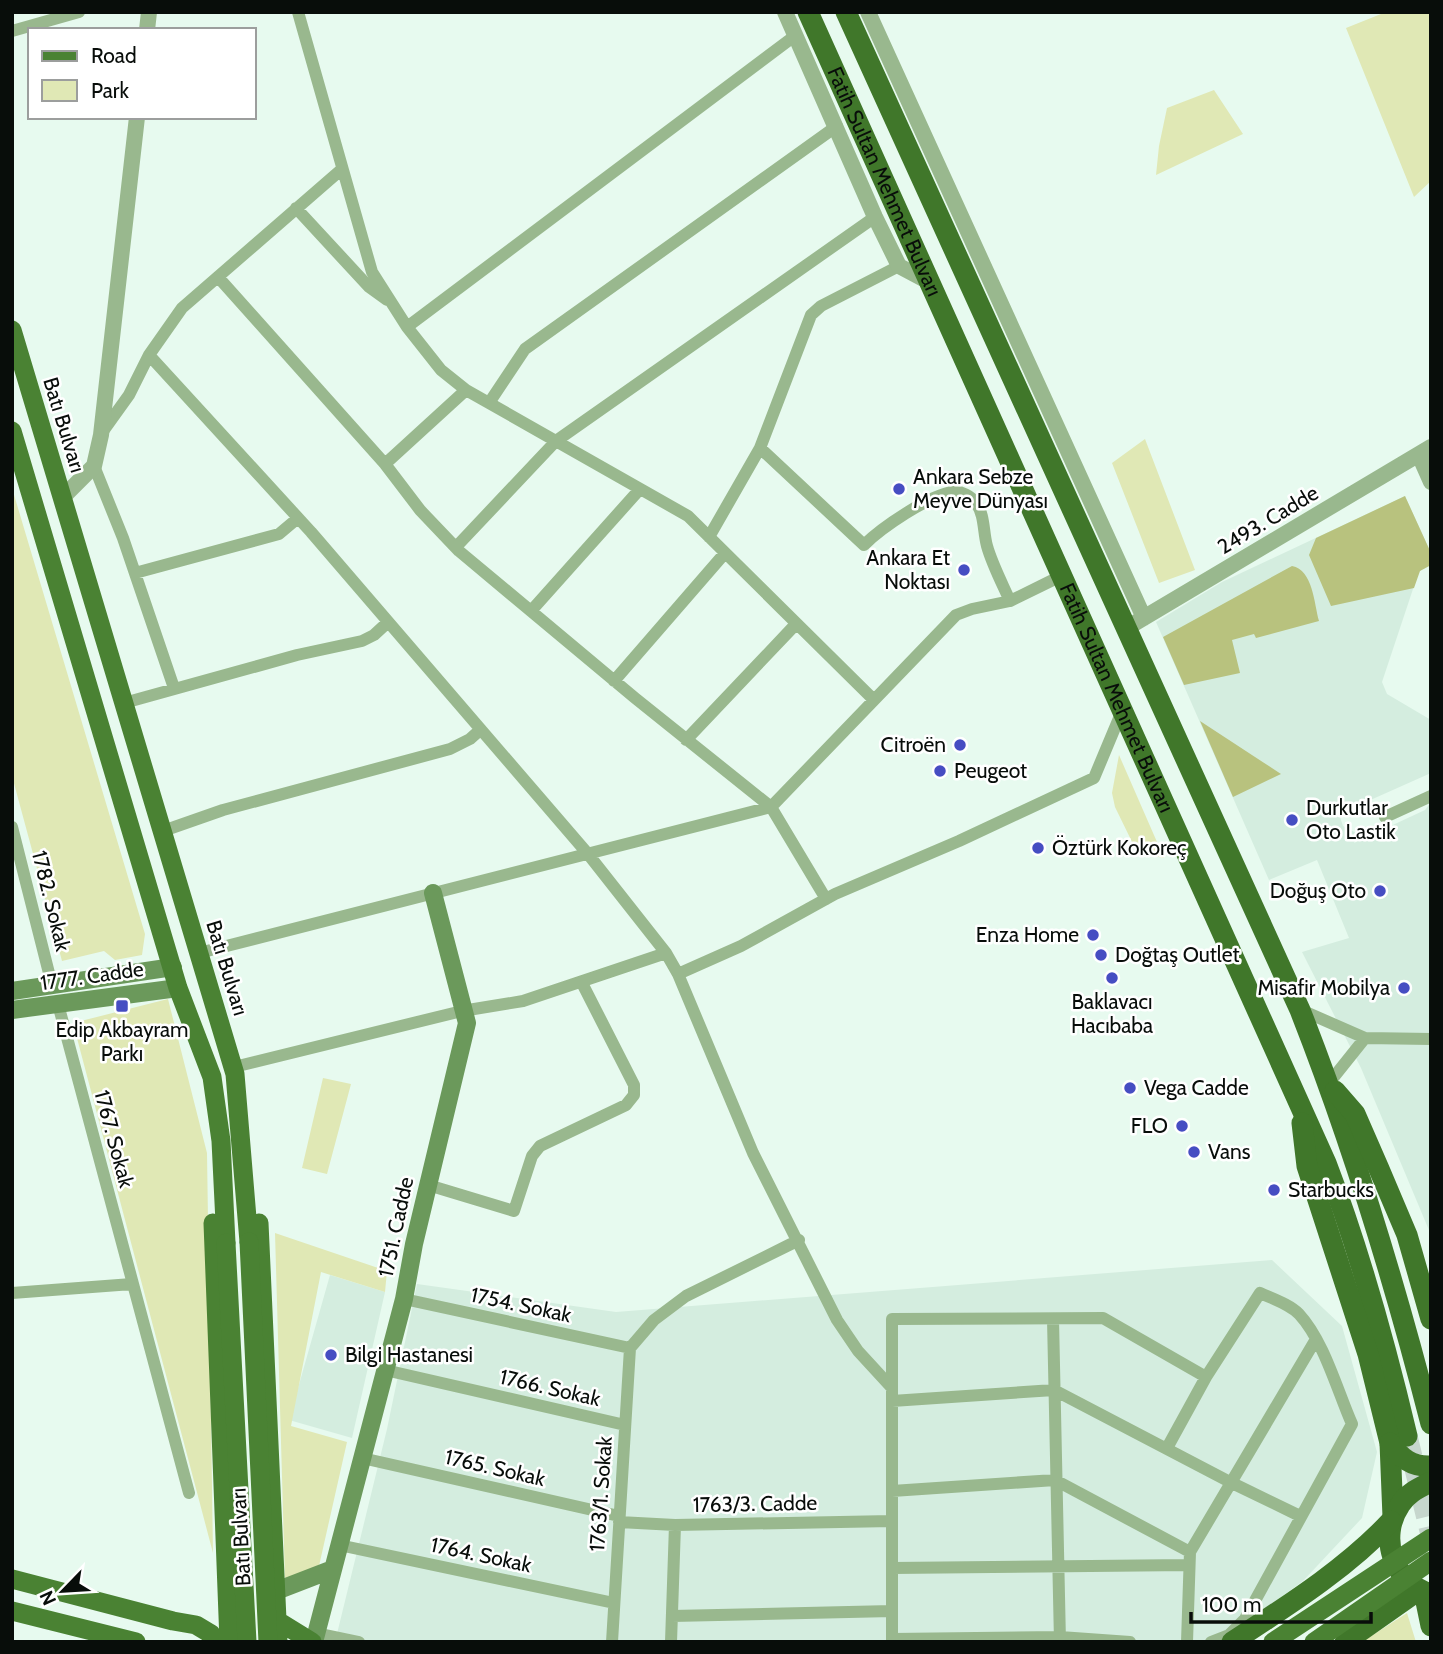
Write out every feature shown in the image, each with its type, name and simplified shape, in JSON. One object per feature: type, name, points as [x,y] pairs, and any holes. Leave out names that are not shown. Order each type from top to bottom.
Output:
[{"type":"highway","name":"Fatih Sultan Mehmet Bulvarı","points":[[808,12],[1298,1097],[1350,1225],[1382,1331],[1399,1439],[1389,1542],[1394,1562],[1407,1581],[1424,1592]]},
{"type":"highway","name":"Fatih Sultan Mehmet Bulvarı","points":[[846,12],[1135,624],[1300,1010],[1329,1083],[1405,1323],[1431,1424]]},
{"type":"highway","points":[[1329,1083],[1355,1114],[1407,1235],[1431,1278]]},
{"type":"highway","points":[[1407,1235],[1431,1320]]},
{"type":"highway","points":[[1399,1439],[1404,1460],[1416,1465],[1431,1466]]},
{"type":"highway","points":[[1232,1642],[1369,1544],[1392,1519],[1400,1503],[1415,1489],[1431,1482]]},
{"type":"highway","points":[[1345,1642],[1424,1592],[1431,1626]]},
{"type":"main road","name":"Batı Bulvarı","points":[[12,330],[234,1067],[249,1242],[268,1642]]},
{"type":"main road","name":"Batı Bulvarı","points":[[12,431],[178,988],[212,1077],[222,1158],[247,1642]]},
{"type":"main road","name":"1751. Cadde","points":[[314,1639],[404,1299],[467,1023],[433,893]]},
{"type":"main road","name":"1777. Cadde","points":[[12,990],[173,967]]},
{"type":"main road","name":"1777. Cadde","points":[[12,1010],[178,988]]},
{"type":"main road","points":[[222,1158],[212,1188],[229,1642]]},
{"type":"main road","points":[[246,1194],[254,1206],[261,1230],[278,1642]]},
{"type":"main road","points":[[1273,1642],[1431,1538]]},
{"type":"main road","points":[[1314,1642],[1431,1561]]},
{"type":"main road","points":[[276,1591],[333,1569]]},
{"type":"main road","points":[[12,1579],[202,1634]]},
{"type":"main road","points":[[12,1588],[202,1634],[228,1618],[278,1621],[314,1639]]},
{"type":"main road","points":[[12,1611],[136,1642]]},
{"type":"main road","points":[[12,1624],[78,1642]]},
{"type":"street","points":[[12,31],[79,12]]},
{"type":"street","points":[[298,12],[372,272],[407,327],[441,370],[466,390],[688,516],[874,700]]},
{"type":"street","points":[[785,12],[898,265],[931,283]]},
{"type":"street","points":[[867,12],[1135,624]]},
{"type":"street","points":[[407,327],[796,35]]},
{"type":"street","points":[[137,119],[100,435],[94,466],[135,573],[174,688]]},
{"type":"street","points":[[489,403],[525,349],[837,126]]},
{"type":"street","points":[[100,435],[129,395],[149,355],[183,308],[342,169]]},
{"type":"street","points":[[296,208],[369,287],[392,303]]},
{"type":"street","points":[[456,547],[556,441],[875,217]]},
{"type":"street","points":[[709,537],[760,448],[811,315],[821,306],[898,265]]},
{"type":"street","points":[[218,277],[385,464],[420,510],[456,547],[614,681],[771,807],[826,899]]},
{"type":"street","points":[[149,355],[298,518],[588,854],[666,953],[678,974],[753,1153],[837,1320],[892,1395]]},
{"type":"street","points":[[385,464],[466,390]]},
{"type":"street","points":[[760,448],[864,545],[876,533],[922,505],[953,492],[966,494],[976,503],[982,517],[987,547],[1010,601]]},
{"type":"street","points":[[1425,451],[1431,482]]},
{"type":"street","name":"2493. Cadde","points":[[1135,624],[1425,451]]},
{"type":"street","points":[[62,495],[94,466]]},
{"type":"street","points":[[531,611],[640,489]]},
{"type":"street","points":[[135,573],[279,534],[298,518]]},
{"type":"street","points":[[614,681],[725,553]]},
{"type":"street","points":[[199,953],[771,807],[956,615],[972,608],[1010,601],[1061,576]]},
{"type":"street","points":[[124,703],[297,655],[362,642],[387,623]]},
{"type":"street","points":[[686,740],[796,624]]},
{"type":"street","points":[[678,974],[741,946],[826,899],[1094,778],[1122,710]]},
{"type":"street","points":[[163,831],[223,810],[450,749],[470,739],[480,730]]},
{"type":"street","points":[[1385,817],[1431,796]]},
{"type":"street","name":"1782. Sokak","points":[[12,827],[52,985]]},
{"type":"street","points":[[234,1067],[462,1011],[523,1001],[666,953]]},
{"type":"street","points":[[428,1185],[514,1211],[532,1156],[540,1146],[626,1105],[632,1099],[634,1085],[582,983]]},
{"type":"street","name":"1767. Sokak","points":[[58,1004],[190,1493]]},
{"type":"street","points":[[1300,1010],[1365,1038],[1431,1040]]},
{"type":"street","points":[[1329,1083],[1365,1038]]},
{"type":"street","points":[[630,1348],[654,1320],[686,1296],[799,1240]]},
{"type":"street","points":[[12,1293],[132,1284]]},
{"type":"street","points":[[1167,1448],[1206,1377],[1260,1293],[1282,1302],[1298,1313],[1316,1339],[1352,1424],[1245,1619],[1229,1635],[1211,1642]]},
{"type":"street","name":"1754. Sokak","points":[[404,1299],[630,1348]]},
{"type":"street","points":[[1130,1642],[892,1641],[892,1319],[1103,1318],[1206,1377]]},
{"type":"street","points":[[1053,1319],[1060,1640]]},
{"type":"street","points":[[1186,1642],[1190,1558],[1230,1482],[1316,1339]]},
{"type":"street","name":"1763/1. Sokak","points":[[612,1642],[630,1348]]},
{"type":"street","name":"1766. Sokak","points":[[385,1370],[625,1425]]},
{"type":"street","points":[[892,1395],[1054,1390],[1300,1516]]},
{"type":"street","name":"1765. Sokak","points":[[362,1458],[619,1519]]},
{"type":"street","points":[[892,1491],[1055,1480],[1190,1558]]},
{"type":"street","name":"1763/3. Cadde","points":[[619,1519],[675,1525],[892,1521]]},
{"type":"street","points":[[671,1642],[675,1525]]},
{"type":"street","name":"1764. Sokak","points":[[339,1545],[614,1603]]},
{"type":"street","points":[[892,1568],[1058,1566],[1190,1558]]},
{"type":"street","points":[[671,1616],[892,1611]]},
{"type":"street","points":[[314,1639],[359,1642]]},
{"type":"shaded area","points":[[1405,496],[1431,553],[1431,565],[1419,571],[1382,682],[1387,694],[1431,720],[1431,773],[1339,814],[1343,826],[1358,834],[1354,843],[1425,810],[1431,802],[1431,1235],[1361,1068],[1302,952],[1349,938],[1317,860],[1269,880],[1156,622],[1222,582]]},
{"type":"shaded area","points":[[1272,1260],[1342,1326],[1377,1452],[1362,1518],[1303,1581],[1220,1642],[335,1642],[387,1429],[417,1284],[616,1312]]},
{"type":"shaded area","points":[[330,1275],[385,1292],[352,1438],[289,1420]]},
{"type":"green space","points":[[1386,12],[1431,12],[1431,181],[1414,197],[1346,28]]},
{"type":"green space","points":[[1214,90],[1243,134],[1156,175],[1167,108]]},
{"type":"green space","points":[[1145,439],[1195,570],[1159,583],[1112,463]]},
{"type":"green space","points":[[12,488],[145,934],[142,955],[115,960],[104,951],[62,961],[12,776]]},
{"type":"green space","points":[[1405,496],[1431,553],[1431,565],[1420,571],[1414,588],[1331,606],[1309,555],[1316,538]]},
{"type":"green space","points":[[1292,566],[1299,569],[1308,580],[1319,621],[1256,638],[1254,634],[1232,640],[1240,673],[1184,685],[1163,637]]},
{"type":"green space","points":[[1200,721],[1281,774],[1233,797]]},
{"type":"green space","points":[[1119,755],[1164,858],[1143,854],[1135,848],[1115,807],[1112,793]]},
{"type":"green space","points":[[168,999],[207,1153],[213,1553],[73,1023]]},
{"type":"green space","points":[[323,1078],[351,1084],[327,1174],[302,1168]]},
{"type":"green space","points":[[275,1233],[387,1271],[385,1292],[321,1272],[291,1426],[347,1442],[319,1566],[285,1581]]},
{"type":"green space","points":[[1407,1613],[1416,1642],[1362,1642]]},
{"type":"tunnel","points":[[1407,1436],[1431,1535]]},
{"type":"place","name":"Ankara Sebze Meyve Dünyası","points":[[899,489]]},
{"type":"place","name":"Ankara Et Noktası","points":[[964,570]]},
{"type":"place","name":"Citroën","points":[[960,745]]},
{"type":"place","name":"Peugeot","points":[[940,771]]},
{"type":"place","name":"Durkutlar Oto Lastik","points":[[1292,820]]},
{"type":"place","name":"Öztürk Kokoreç","points":[[1038,848]]},
{"type":"place","name":"Doğuş Oto","points":[[1380,891]]},
{"type":"place","name":"Enza Home","points":[[1093,935]]},
{"type":"place","name":"Doğtaş Outlet","points":[[1101,955]]},
{"type":"place","name":"Baklavacı Hacıbaba","points":[[1112,978]]},
{"type":"place","name":"Misafir Mobilya","points":[[1404,988]]},
{"type":"place","name":"Edip Akbayram Parkı","points":[[122,1006]]},
{"type":"place","name":"Vega Cadde","points":[[1130,1088]]},
{"type":"place","name":"FLO","points":[[1182,1126]]},
{"type":"place","name":"Vans","points":[[1194,1152]]},
{"type":"place","name":"Starbucks","points":[[1274,1190]]},
{"type":"place","name":"Bilgi Hastanesi","points":[[331,1355]]}]
